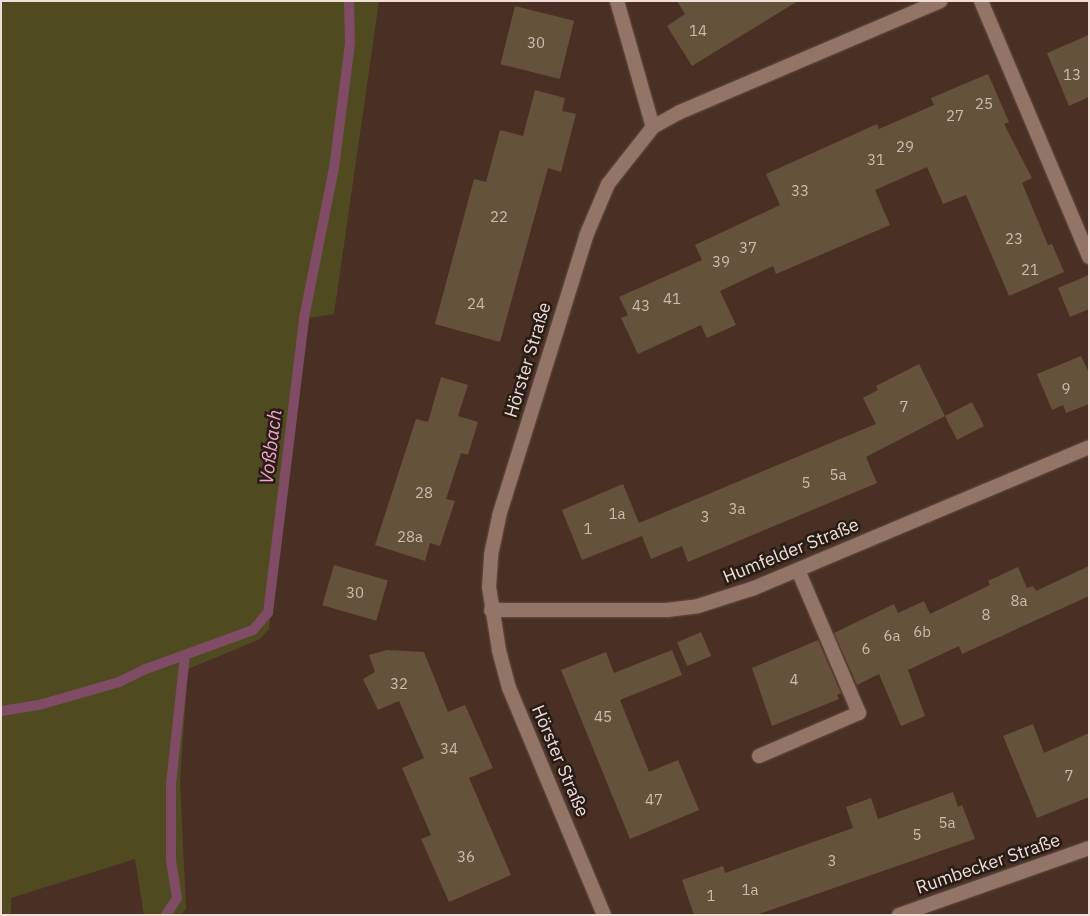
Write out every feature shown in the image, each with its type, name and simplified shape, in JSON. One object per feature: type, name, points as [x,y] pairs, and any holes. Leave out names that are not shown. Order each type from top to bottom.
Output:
[{"type":"street","points":[[617,1],[653,127]]},
{"type":"street","name":"Hörster Straße","points":[[604,915],[510,688],[491,610],[491,555],[499,516],[586,236],[608,184],[640,140],[653,127],[680,112],[940,1]]},
{"type":"street","points":[[981,1],[1089,257]]},
{"type":"street","name":"Humfelder Straße","points":[[491,610],[667,610],[725,598],[798,570],[1089,447]]},
{"type":"street","points":[[760,756],[859,713],[798,570]]},
{"type":"street","name":"Rumbecker Straße","points":[[899,915],[1089,848]]},
{"type":"shaded area","points":[[1,1],[379,1],[334,314],[302,319],[269,629],[260,639],[188,669],[180,781],[186,908],[181,915],[144,915],[135,859],[11,898],[11,915],[1,915]]},
{"type":"building","points":[[677,1],[798,1],[692,66],[667,26],[685,14]]},
{"type":"building","points":[[515,6],[574,21],[560,79],[500,64]]},
{"type":"building","points":[[1089,35],[1089,97],[1069,106],[1047,53]]},
{"type":"building","points":[[988,74],[1009,122],[1004,124],[1032,178],[1022,183],[1048,245],[1052,244],[1064,272],[1009,296],[966,195],[943,204],[927,167],[875,190],[890,225],[776,274],[773,266],[720,291],[736,325],[707,338],[701,325],[638,354],[621,318],[628,315],[619,297],[702,260],[695,245],[780,205],[766,174],[877,124],[879,129],[934,105],[931,98]]},
{"type":"building","points":[[535,90],[565,98],[562,111],[576,114],[561,172],[548,168],[500,342],[435,324],[474,179],[486,182],[500,130],[523,136]]},
{"type":"building","points":[[1089,275],[1089,309],[1070,317],[1058,288]]},
{"type":"building","points":[[1081,356],[1089,373],[1089,404],[1066,413],[1063,405],[1052,410],[1037,374]]},
{"type":"building","points":[[919,364],[945,416],[866,457],[877,483],[688,562],[682,546],[651,559],[642,536],[582,560],[562,510],[623,484],[639,523],[876,424],[863,398],[878,390],[876,386]]},
{"type":"building","points":[[441,377],[468,385],[458,416],[478,422],[468,455],[461,453],[446,499],[455,501],[440,546],[430,543],[425,561],[375,545],[416,419],[428,422]]},
{"type":"building","points":[[972,402],[984,426],[957,440],[945,416]]},
{"type":"building","points":[[334,565],[388,580],[376,621],[322,605]]},
{"type":"building","points":[[1089,566],[1089,596],[962,654],[959,646],[908,670],[925,716],[901,726],[879,674],[857,685],[834,633],[894,604],[898,613],[924,601],[930,614],[990,585],[988,581],[1018,567],[1027,588],[1033,586],[1036,591]]},
{"type":"building","points":[[701,632],[711,656],[687,666],[677,642]]},
{"type":"building","points":[[818,640],[841,693],[837,695],[839,699],[772,726],[752,668]]},
{"type":"building","points":[[387,650],[424,652],[448,712],[465,705],[493,768],[469,778],[511,875],[449,902],[421,839],[431,835],[402,768],[424,758],[399,701],[378,710],[363,679],[375,672],[369,655]]},
{"type":"building","points":[[672,650],[682,675],[620,700],[649,772],[678,760],[699,810],[630,839],[561,670],[606,652],[614,673]]},
{"type":"building","points":[[1033,724],[1044,753],[1089,733],[1089,797],[1037,818],[1003,736]]},
{"type":"building","points":[[953,792],[958,807],[962,805],[975,839],[756,915],[694,915],[682,880],[723,866],[725,873],[853,828],[846,807],[871,798],[878,819]]},
{"type":"waterway","name":"Voßbach","points":[[1,711],[39,705],[119,682],[146,669],[253,630],[268,613],[304,318],[334,168],[350,43],[349,1]]},
{"type":"waterway","points":[[166,915],[177,898],[171,859],[171,784],[185,656]]}]
